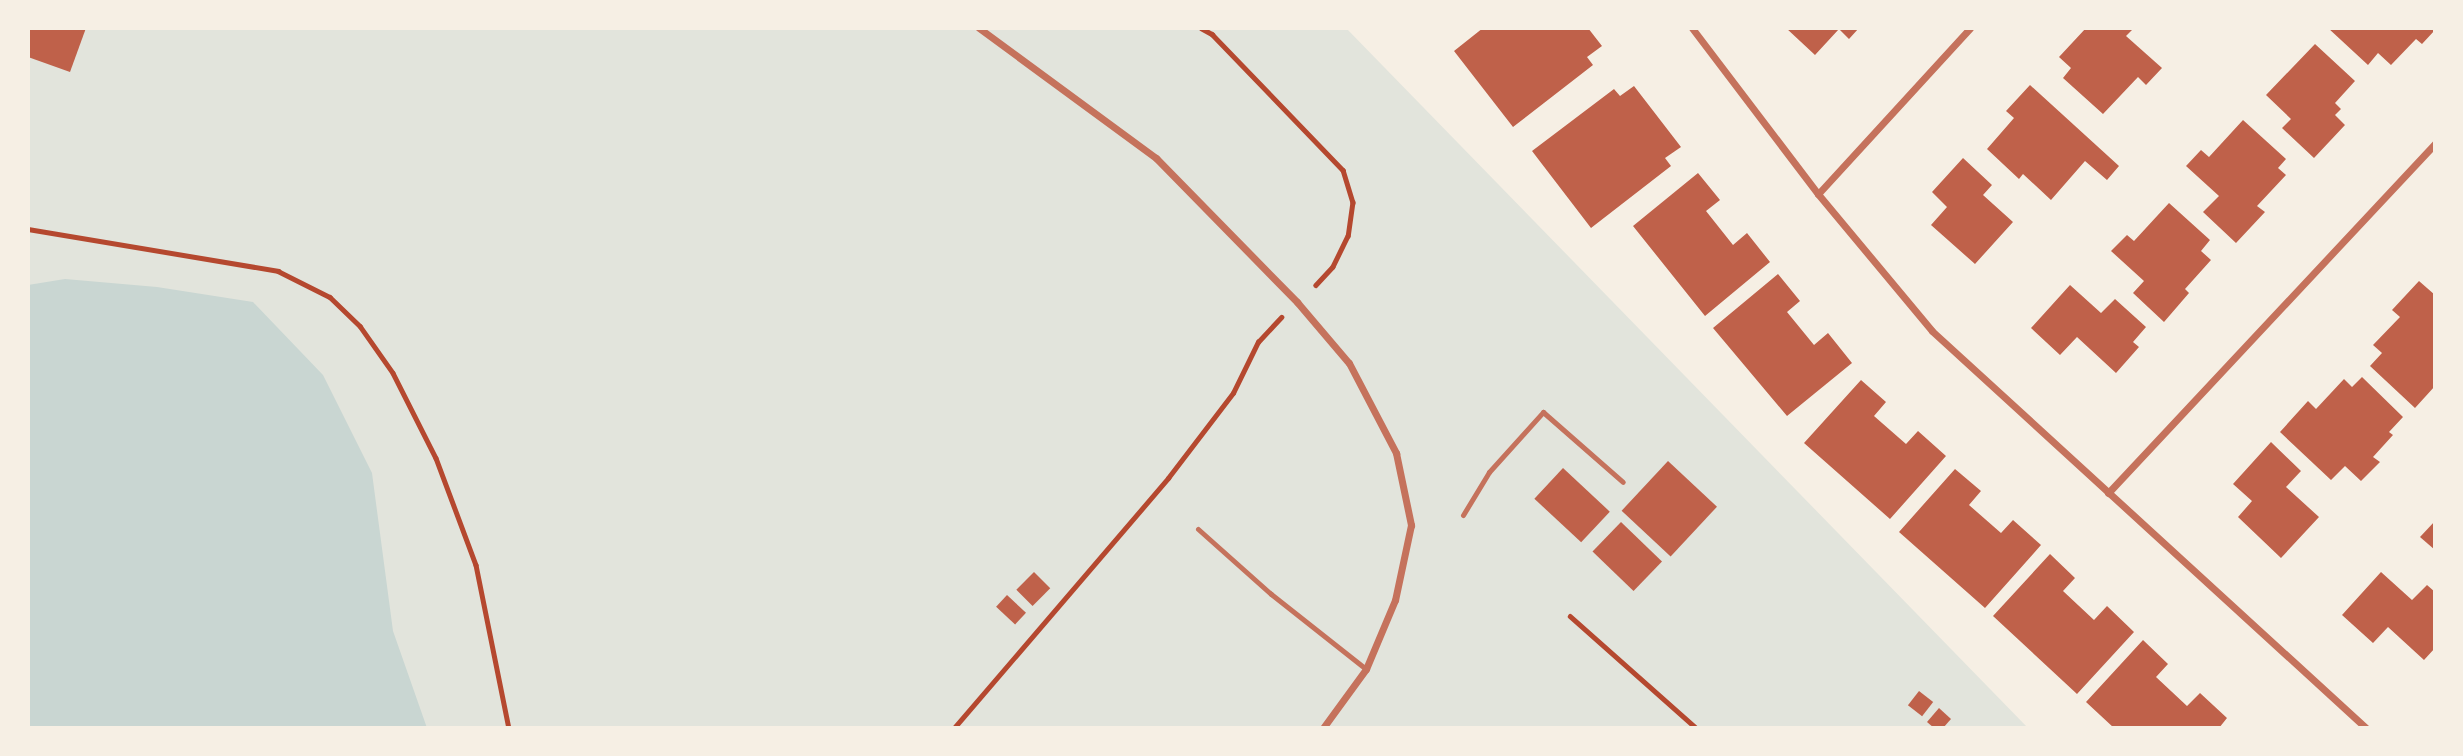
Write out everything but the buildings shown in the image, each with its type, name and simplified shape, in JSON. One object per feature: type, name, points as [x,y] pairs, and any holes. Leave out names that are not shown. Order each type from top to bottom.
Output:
[{"type":"street","points":[[979,28],[1156,158],[1297,302],[1349,363],[1396,453],[1411,525],[1395,600],[1366,669],[1323,728]]},
{"type":"street","points":[[1692,28],[1818,194],[1932,331],[2366,728]]},
{"type":"street","points":[[1818,194],[1970,28]]},
{"type":"street","points":[[2108,493],[2435,143]]},
{"type":"lane","points":[[1463,515],[1489,472],[1543,412],[1623,482]]},
{"type":"lane","points":[[1198,529],[1271,594],[1366,669]]},
{"type":"path","points":[[98,28],[120,28]]},
{"type":"path","points":[[1201,28],[1212,34],[1343,170],[1353,202],[1348,236],[1333,267],[1316,285]]},
{"type":"path","points":[[28,229],[278,271],[330,297],[360,326],[393,373],[436,458],[472,553],[509,728]]},
{"type":"path","points":[[954,728],[1168,478],[1233,393],[1258,342],[1281,317]]},
{"type":"path","points":[[1570,616],[1696,728]]},
{"type":"shaded area","points":[[28,28],[1346,28],[2028,728],[28,728]]},
{"type":"shaded area","points":[[65,279],[157,287],[253,302],[323,375],[372,473],[393,631],[427,728],[28,728],[28,285]]}]
